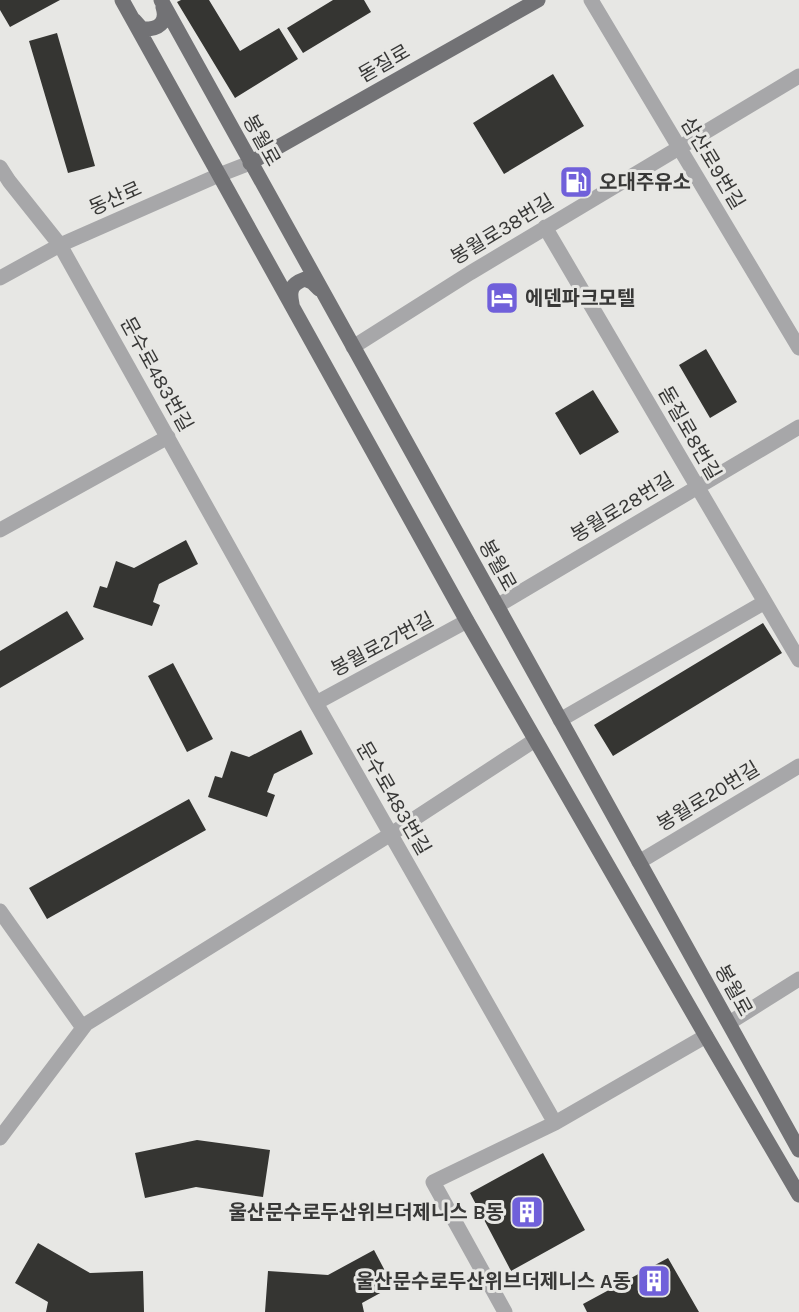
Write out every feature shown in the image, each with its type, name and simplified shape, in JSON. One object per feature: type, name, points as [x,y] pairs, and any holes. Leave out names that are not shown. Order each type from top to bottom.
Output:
[{"type":"main road","points":[[126,6],[137,24],[142,29],[149,29],[163,22],[165,15],[161,0]]},
{"type":"main road","name":"봉월로","points":[[161,0],[799,1150]]},
{"type":"main road","name":"돋질로","points":[[250,163],[538,0]]},
{"type":"main road","points":[[126,6],[467,621],[799,1195]]},
{"type":"main road","points":[[297,315],[291,303],[290,294],[297,282],[305,279],[312,282],[326,299]]},
{"type":"street","name":"삼산로9번길","points":[[591,0],[799,348]]},
{"type":"street","name":"봉월로38번길","points":[[353,347],[545,227],[799,76]]},
{"type":"street","name":"동산로","points":[[0,278],[60,245],[250,163]]},
{"type":"street","name":"문수로483번길","points":[[0,167],[60,245],[316,703],[555,1123]]},
{"type":"street","name":"돋질로8번길","points":[[545,227],[799,660]]},
{"type":"street","name":"봉월로28번길","points":[[496,606],[799,427]]},
{"type":"street","points":[[0,530],[168,437]]},
{"type":"street","points":[[560,720],[765,602]]},
{"type":"street","name":"봉월로27번길","points":[[316,703],[467,621]]},
{"type":"street","points":[[0,1138],[86,1024],[535,741]]},
{"type":"street","name":"봉월로20번길","points":[[639,862],[799,766]]},
{"type":"street","points":[[0,911],[83,1028]]},
{"type":"street","points":[[729,1023],[799,979]]},
{"type":"street","points":[[505,1312],[433,1182],[555,1123],[706,1036]]},
{"type":"building","points":[[0,0],[60,0],[10,27],[0,10]]},
{"type":"building","points":[[209,0],[240,51],[279,28],[298,59],[235,98],[177,2]]},
{"type":"building","points":[[333,0],[364,0],[371,12],[303,53],[287,28]]},
{"type":"building","points":[[57,33],[95,166],[68,173],[29,41]]},
{"type":"building","points":[[553,74],[584,126],[504,174],[473,123]]},
{"type":"building","points":[[706,349],[737,402],[710,418],[679,365]]},
{"type":"building","points":[[593,390],[619,432],[580,455],[555,413]]},
{"type":"building","points":[[186,540],[198,564],[159,584],[153,602],[160,605],[152,626],[93,607],[100,586],[107,588],[116,561],[134,568]]},
{"type":"building","points":[[67,611],[84,639],[0,688],[0,651]]},
{"type":"building","points":[[763,623],[782,653],[613,756],[594,725]]},
{"type":"building","points":[[173,663],[213,739],[187,752],[148,676]]},
{"type":"building","points":[[301,730],[313,754],[274,774],[267,792],[275,795],[267,817],[208,797],[215,776],[222,778],[231,751],[249,757]]},
{"type":"building","points":[[189,799],[206,830],[47,919],[29,888]]},
{"type":"building","points":[[197,1140],[270,1150],[263,1197],[196,1187],[145,1198],[135,1153]]},
{"type":"building","name":"울산문수로두산위브더제니스 B동","points":[[543,1153],[585,1230],[511,1271],[470,1193]]},
{"type":"building","points":[[38,1243],[90,1273],[143,1271],[144,1312],[46,1312],[48,1302],[15,1283]]},
{"type":"building","points":[[374,1250],[393,1286],[362,1303],[364,1312],[265,1312],[268,1271],[328,1275]]},
{"type":"building","name":"울산문수로두산위브더제니스 A동","points":[[668,1258],[699,1312],[587,1312],[583,1304]]},
{"type":"place","name":"오대주유소","points":[[576,182]]},
{"type":"place","name":"에덴파크모텔","points":[[502,298]]},
{"type":"place","name":"울산문수로두산위브더제니스 B동","points":[[527,1212]]},
{"type":"place","name":"울산문수로두산위브더제니스 A동","points":[[654,1281]]}]
